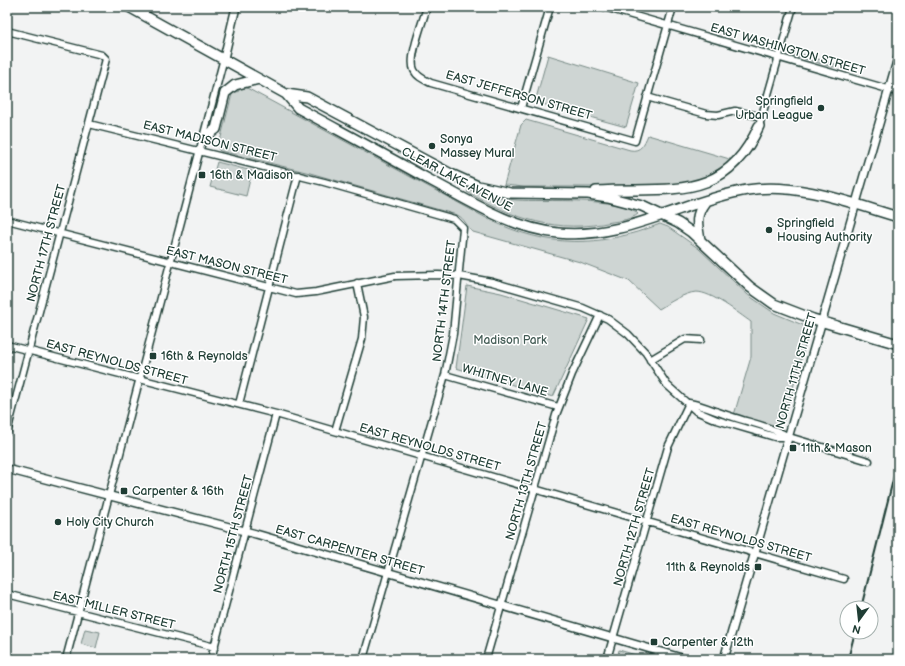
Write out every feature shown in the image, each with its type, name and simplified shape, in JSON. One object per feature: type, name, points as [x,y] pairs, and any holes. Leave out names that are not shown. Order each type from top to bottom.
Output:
[{"type":"main road","name":"CLEAR LAKE AVENUE","points":[[129,7],[224,58],[286,94],[298,108],[499,217],[527,227],[558,233],[586,233],[620,228],[662,215]]},
{"type":"main road","points":[[205,137],[216,129],[225,93],[236,85],[259,78]]},
{"type":"main road","name":"CLEAR LAKE AVENUE","points":[[286,94],[307,97],[466,181],[494,190],[510,193],[608,197],[642,206],[662,215]]},
{"type":"main road","points":[[559,194],[615,190],[676,189],[705,182],[728,170],[749,145],[758,126]]},
{"type":"main road","points":[[662,215],[749,190],[781,189],[817,194],[898,217]]},
{"type":"main road","points":[[700,240],[697,218],[698,211],[705,202]]},
{"type":"main road","points":[[662,215],[678,224],[700,240],[750,287],[783,308],[822,322],[898,344]]},
{"type":"street","points":[[66,659],[199,150],[205,137],[236,7]]},
{"type":"street","name":"EAST JEFFERSON STREET","points":[[427,7],[413,56],[414,70],[424,80],[635,141],[647,97]]},
{"type":"street","points":[[521,108],[550,7]]},
{"type":"street","name":"EAST WASHINGTON STREET","points":[[604,7],[898,92]]},
{"type":"street","points":[[673,7],[647,97],[706,114],[718,115],[735,111],[762,117]]},
{"type":"street","points":[[758,126],[762,117],[793,7]]},
{"type":"street","name":"NORTH 17TH STREET","points":[[7,31],[102,55],[106,59],[7,432]]},
{"type":"street","name":"NORTH 11TH STREET","points":[[724,659],[898,58]]},
{"type":"street","name":"EAST MADISON STREET","points":[[89,124],[298,175],[454,219],[461,224]]},
{"type":"street","points":[[238,404],[298,175]]},
{"type":"street","name":"EAST MASON STREET","points":[[7,220],[291,293],[305,293],[410,275],[459,276],[511,287],[583,308],[600,315],[628,334],[650,360],[667,385],[689,403],[699,404],[721,414],[777,430],[788,437],[869,461]]},
{"type":"street","name":"NORTH 14TH STREET","points":[[363,659],[445,374],[453,334],[464,232],[461,224]]},
{"type":"street","points":[[335,431],[362,334],[364,317],[357,283]]},
{"type":"street","name":"NORTH 13TH STREET","points":[[486,659],[558,407],[600,315]]},
{"type":"street","points":[[650,360],[685,339],[701,340]]},
{"type":"street","name":"EAST REYNOLDS STREET","points":[[7,345],[276,414],[844,579]]},
{"type":"street","name":"WHITNEY LANE","points":[[445,374],[558,407]]},
{"type":"street","name":"NORTH 12TH STREET","points":[[607,659],[668,447],[689,403]]},
{"type":"street","name":"NORTH 15TH STREET","points":[[212,659],[276,414]]},
{"type":"street","name":"EAST CARPENTER STREET","points":[[7,470],[245,531],[685,659]]},
{"type":"street","name":"EAST MILLER STREET","points":[[7,594],[214,647]]},
{"type":"green space","points":[[791,51],[838,65],[833,67],[790,55]]},
{"type":"green space","points":[[548,55],[639,83],[626,127],[535,102]]},
{"type":"green space","points":[[245,87],[490,220],[533,236],[574,242],[595,241],[637,232],[660,224],[668,227],[698,248],[748,295],[774,313],[810,328],[783,423],[778,425],[765,425],[734,415],[751,357],[751,322],[717,299],[710,295],[696,292],[682,296],[659,309],[629,281],[580,262],[473,232],[457,215],[310,173],[220,151],[218,149],[232,94],[239,91],[238,88]]},
{"type":"green space","points":[[526,120],[630,150],[639,149],[648,135],[733,160],[697,182],[657,187],[524,187],[504,185],[521,125]]},
{"type":"green space","points":[[217,162],[252,171],[246,196],[210,187]]},
{"type":"green space","points":[[469,189],[493,196],[511,199],[581,201],[617,204],[630,208],[638,214],[626,220],[592,225],[554,225],[536,222],[502,210],[467,192]]},
{"type":"green space","name":"Madison Park","points":[[467,286],[501,293],[589,319],[553,397],[456,368]]},
{"type":"green space","points":[[85,629],[100,632],[96,648],[81,644]]},
{"type":"green space","points":[[619,650],[649,659],[617,659]]},
{"type":"railway","points":[[863,600],[898,460]]},
{"type":"railway","points":[[848,659],[853,640]]},
{"type":"place","name":"Springfield Urban League","points":[[821,108]]},
{"type":"place","name":"Sonya Massey Mural","points":[[432,146]]},
{"type":"place","name":"16th & Madison","points":[[202,175]]},
{"type":"place","name":"Springfield Housing Authority","points":[[769,230]]},
{"type":"place","name":"16th & Reynolds","points":[[153,356]]},
{"type":"place","name":"11th & Mason","points":[[793,448]]},
{"type":"place","name":"Carpenter & 16th","points":[[124,491]]},
{"type":"place","name":"Holy City Church","points":[[58,522]]},
{"type":"place","name":"11th & Reynolds","points":[[758,567]]},
{"type":"place","name":"Carpenter & 12th","points":[[654,642]]}]
